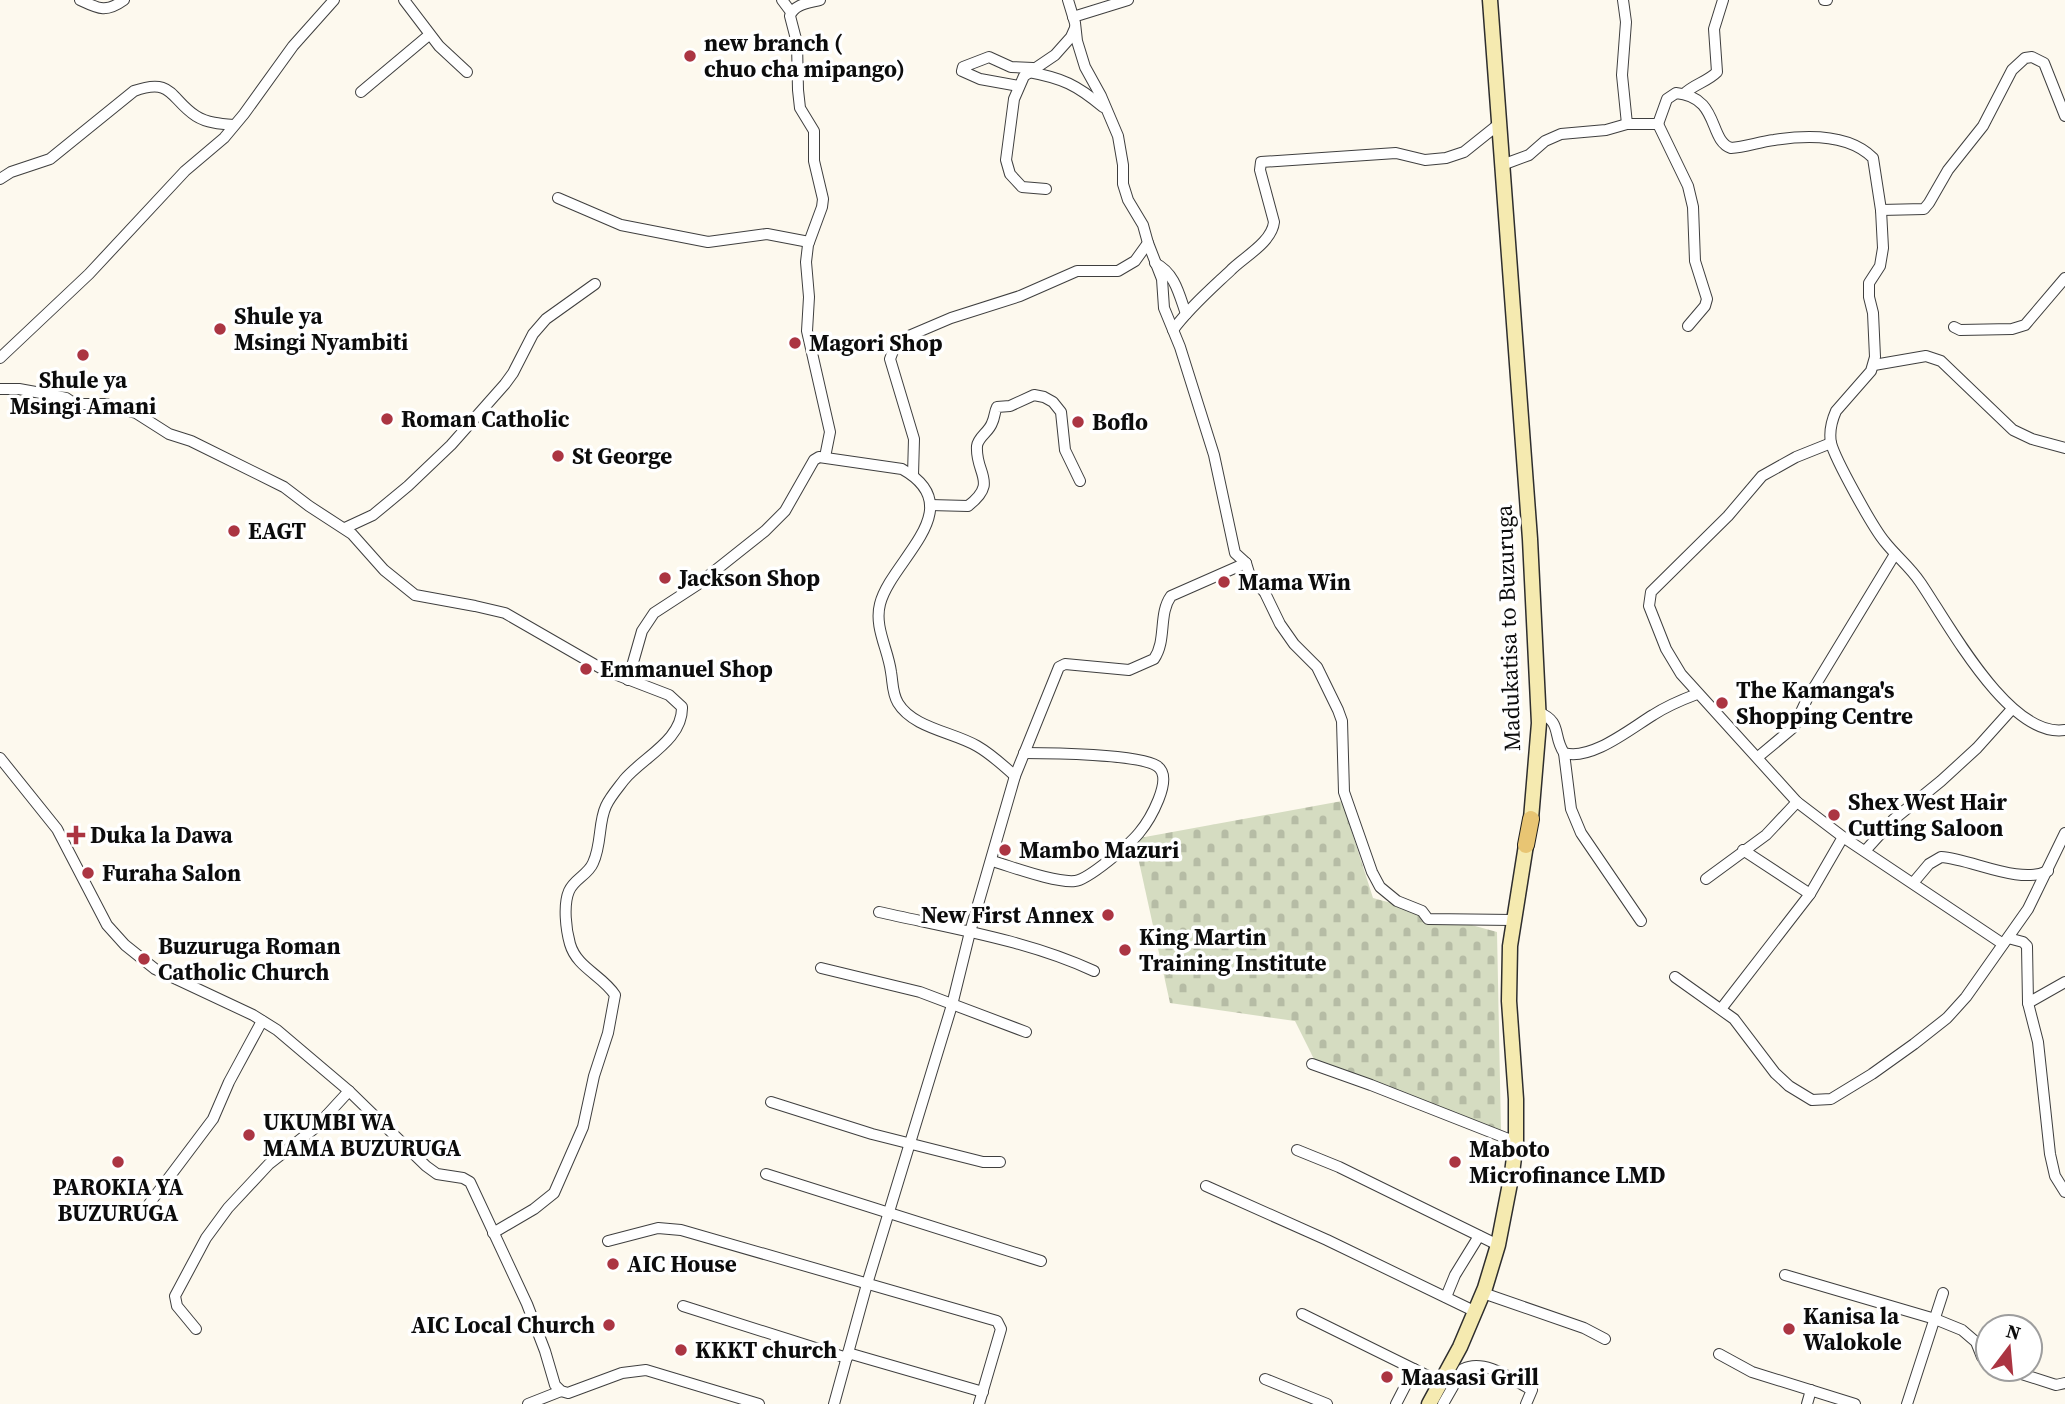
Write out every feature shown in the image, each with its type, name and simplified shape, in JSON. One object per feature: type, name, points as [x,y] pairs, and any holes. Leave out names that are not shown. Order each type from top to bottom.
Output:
[{"type":"main road","name":"Madukatisa to Buzuruga","points":[[1429,1404],[1483,1293],[1498,1245],[1512,1174],[1516,1142],[1514,1051],[1509,1001],[1510,946],[1531,819],[1538,712],[1530,539],[1490,0]]},
{"type":"street","points":[[80,0],[105,9],[113,8],[124,0]]},
{"type":"street","points":[[0,358],[89,274],[185,171],[224,138],[293,46],[334,0]]},
{"type":"street","points":[[404,0],[429,35],[467,72]]},
{"type":"street","points":[[782,0],[791,12]]},
{"type":"street","points":[[820,0],[798,6],[791,12],[790,21],[797,43],[800,107],[814,131],[814,161],[823,199],[809,242],[806,262],[809,297],[807,331],[829,424],[830,438],[825,457]]},
{"type":"street","points":[[1068,0],[1085,67],[1106,109],[1121,152],[1123,184],[1128,200],[1143,225],[1162,279],[1164,309],[1214,455],[1235,553],[1246,563],[1249,573],[1265,593],[1280,624],[1317,667],[1338,710],[1342,721],[1344,792],[1372,872],[1380,887],[1390,897],[1422,911],[1432,920],[1514,920]]},
{"type":"street","points":[[1046,189],[1031,190],[1021,187],[1010,174],[1006,160],[1018,86],[1031,70],[1055,55],[1065,45],[1074,22],[1128,0]]},
{"type":"street","points":[[1623,0],[1626,22],[1622,75],[1627,124]]},
{"type":"street","points":[[1684,94],[1692,86],[1709,80],[1717,72],[1714,29],[1723,0]]},
{"type":"street","points":[[361,92],[429,35]]},
{"type":"street","points":[[1018,86],[979,79],[962,71],[963,67],[989,57],[1011,67],[1060,78],[1106,109]]},
{"type":"street","points":[[1881,210],[1924,209],[1929,204],[1948,170],[1983,126],[2012,70],[2025,58],[2032,57],[2043,63],[2065,116]]},
{"type":"street","points":[[0,179],[50,159],[134,91],[149,85],[164,88],[202,119],[234,125]]},
{"type":"street","points":[[1688,326],[1705,306],[1707,299],[1695,261],[1693,207],[1688,186],[1658,124],[1667,99],[1676,93],[1701,103],[1709,111],[1722,143],[1731,148],[1790,138],[1837,139],[1852,144],[1873,158],[1881,210],[1882,259],[1872,275],[1868,290],[1873,313],[1874,365]]},
{"type":"street","points":[[1173,330],[1272,230],[1274,222],[1259,167],[1261,162],[1396,153],[1425,160],[1446,158],[1468,149],[1499,124]]},
{"type":"street","points":[[1502,164],[1529,155],[1545,141],[1560,134],[1606,130],[1627,124],[1658,124]]},
{"type":"street","points":[[558,198],[621,225],[708,243],[767,234],[809,242]]},
{"type":"street","points":[[913,475],[914,439],[890,359],[896,343],[951,318],[1020,296],[1077,271],[1118,271],[1135,261],[1148,243]]},
{"type":"street","points":[[1155,263],[1173,278],[1186,314]]},
{"type":"street","points":[[1954,327],[1960,330],[2020,328],[2033,318],[2065,278]]},
{"type":"street","points":[[345,528],[373,515],[442,453],[505,384],[529,340],[546,319],[596,284]]},
{"type":"street","points":[[2065,448],[2032,439],[2013,430],[1941,361],[1926,356],[1874,365],[1836,411],[1832,425],[1831,443],[1882,539],[1918,579],[1980,672],[2012,709],[2053,730],[2065,730]]},
{"type":"street","points":[[0,389],[19,389],[66,398],[75,404],[106,404],[129,410],[169,434],[191,441],[264,476],[345,528],[384,569],[415,595],[505,614],[573,653],[628,680],[669,695],[680,703],[682,711],[667,740],[626,778],[607,805],[601,842],[592,866],[568,892],[569,942],[574,954],[615,995],[607,1039],[594,1076],[583,1128],[554,1193],[534,1209],[493,1233]]},
{"type":"street","points":[[930,505],[968,506],[979,496],[985,485],[978,452],[979,441],[992,425],[997,407],[1010,405],[1034,395],[1053,402],[1061,412],[1063,443],[1080,481]]},
{"type":"street","points":[[1831,443],[1796,457],[1762,476],[1728,516],[1651,592],[1649,606],[1681,674],[1797,802],[1865,851],[2005,941],[2026,945],[2028,1003],[2038,1036],[2055,1176],[2065,1192]]},
{"type":"street","points":[[628,680],[642,631],[654,613],[697,585],[765,531],[785,511],[809,466],[819,457],[892,466],[913,475],[925,486],[930,505],[915,547],[886,587],[879,605],[879,622],[896,700],[909,715],[976,745],[996,758],[1015,776]]},
{"type":"street","points":[[1758,757],[1794,727],[1811,692],[1895,554]]},
{"type":"street","points":[[834,1404],[867,1284],[952,1004],[1015,776],[1059,667],[1065,664],[1129,670],[1154,659],[1160,645],[1165,604],[1171,596],[1246,563]]},
{"type":"street","points":[[1564,753],[1579,755],[1607,744],[1676,702],[1697,694]]},
{"type":"street","points":[[1865,851],[1898,814],[1941,781],[1977,748],[2012,709]]},
{"type":"street","points":[[1538,712],[1554,721],[1564,753],[1571,809],[1577,826],[1641,921]]},
{"type":"street","points":[[992,861],[1056,879],[1083,879],[1116,855],[1139,833],[1163,787],[1162,771],[1144,762],[1024,752]]},
{"type":"street","points":[[0,758],[57,829],[107,925],[125,946],[155,969],[195,986],[262,1021],[349,1091],[426,1166],[437,1174],[463,1178],[470,1182],[527,1304],[555,1385],[561,1391],[568,1393],[632,1370],[646,1370],[759,1404]]},
{"type":"street","points":[[1706,879],[1766,835],[1797,802]]},
{"type":"street","points":[[1721,1009],[1810,894],[1843,836]]},
{"type":"street","points":[[1675,976],[1741,1027],[1788,1086],[1812,1100],[1831,1099],[1872,1074],[1931,1031],[1966,996],[2028,909],[2064,838]]},
{"type":"street","points":[[1743,850],[1810,894]]},
{"type":"street","points":[[1913,883],[1929,864],[1941,857],[2017,874],[2042,874],[2048,871]]},
{"type":"street","points":[[879,912],[970,932],[1076,963],[1094,971]]},
{"type":"street","points":[[821,968],[920,992],[1026,1032]]},
{"type":"street","points":[[2028,1003],[2065,982]]},
{"type":"street","points":[[149,1204],[212,1119],[262,1021]]},
{"type":"street","points":[[1312,1065],[1371,1085],[1516,1142]]},
{"type":"street","points":[[196,1329],[177,1306],[175,1296],[206,1238],[228,1208],[269,1164],[306,1138],[349,1091]]},
{"type":"street","points":[[771,1102],[910,1144],[983,1162],[1000,1162]]},
{"type":"street","points":[[1297,1150],[1339,1167],[1498,1245]]},
{"type":"street","points":[[766,1174],[1041,1261]]},
{"type":"street","points":[[1206,1186],[1327,1240],[1476,1312]]},
{"type":"street","points":[[608,1241],[658,1228],[681,1230],[997,1321],[1001,1329],[979,1404]]},
{"type":"street","points":[[1446,1297],[1455,1275],[1479,1236]]},
{"type":"street","points":[[1785,1275],[1935,1319],[1962,1330],[1974,1340]]},
{"type":"street","points":[[1483,1293],[1555,1317],[1605,1339]]},
{"type":"street","points":[[1907,1404],[1943,1293]]},
{"type":"street","points":[[683,1306],[983,1392]]},
{"type":"street","points":[[1302,1314],[1440,1382]]},
{"type":"street","points":[[1719,1354],[1752,1372],[1855,1404]]},
{"type":"street","points":[[1443,1404],[1463,1369],[1477,1365],[1532,1390],[1526,1404]]},
{"type":"street","points":[[1396,1404],[1413,1369]]},
{"type":"street","points":[[1265,1378],[1327,1404]]},
{"type":"street","points":[[2044,1381],[2056,1385],[2065,1382]]},
{"type":"street","points":[[1807,1404],[1811,1390]]},
{"type":"street","points":[[528,1404],[561,1391]]},
{"type":"green space","points":[[1342,801],[1373,898],[1497,932],[1501,1131],[1319,1069],[1295,1021],[1170,1003],[1134,839]]},
{"type":"place","name":"new branch ( chuo cha mipango)","points":[[690,56]]},
{"type":"place","name":"Shule ya Msingi Nyambiti","points":[[220,329]]},
{"type":"place","name":"Magori Shop","points":[[795,343]]},
{"type":"place","name":"Shule ya Msingi Amani","points":[[83,355]]},
{"type":"place","name":"Roman Catholic","points":[[387,419]]},
{"type":"place","name":"Boflo","points":[[1078,422]]},
{"type":"place","name":"St George","points":[[558,456]]},
{"type":"place","name":"EAGT","points":[[234,531]]},
{"type":"place","name":"Jackson Shop","points":[[665,578]]},
{"type":"place","name":"Mama Win","points":[[1224,582]]},
{"type":"place","name":"Emmanuel Shop","points":[[586,669]]},
{"type":"place","name":"The Kamanga's Shopping Centre","points":[[1722,703]]},
{"type":"place","name":"Shex West Hair Cutting Saloon","points":[[1834,815]]},
{"type":"place","name":"Duka la Dawa","points":[[76,835]]},
{"type":"place","name":"Mambo Mazuri","points":[[1005,850]]},
{"type":"place","name":"Furaha Salon","points":[[88,873]]},
{"type":"place","name":"New First Annex","points":[[1108,915]]},
{"type":"place","name":"King Martin Training Institute","points":[[1125,950]]},
{"type":"place","name":"Buzuruga Roman Catholic Church","points":[[144,959]]},
{"type":"place","name":"UKUMBI WA MAMA BUZURUGA","points":[[249,1135]]},
{"type":"place","name":"PAROKIA YA BUZURUGA","points":[[118,1162]]},
{"type":"place","name":"Maboto Microfinance LMD","points":[[1455,1162]]},
{"type":"place","name":"AIC House","points":[[613,1264]]},
{"type":"place","name":"AIC Local Church","points":[[609,1325]]},
{"type":"place","name":"Kanisa la Walokole","points":[[1789,1329]]},
{"type":"place","name":"KKKT church","points":[[681,1350]]},
{"type":"place","name":"Maasasi Grill","points":[[1387,1377]]}]
